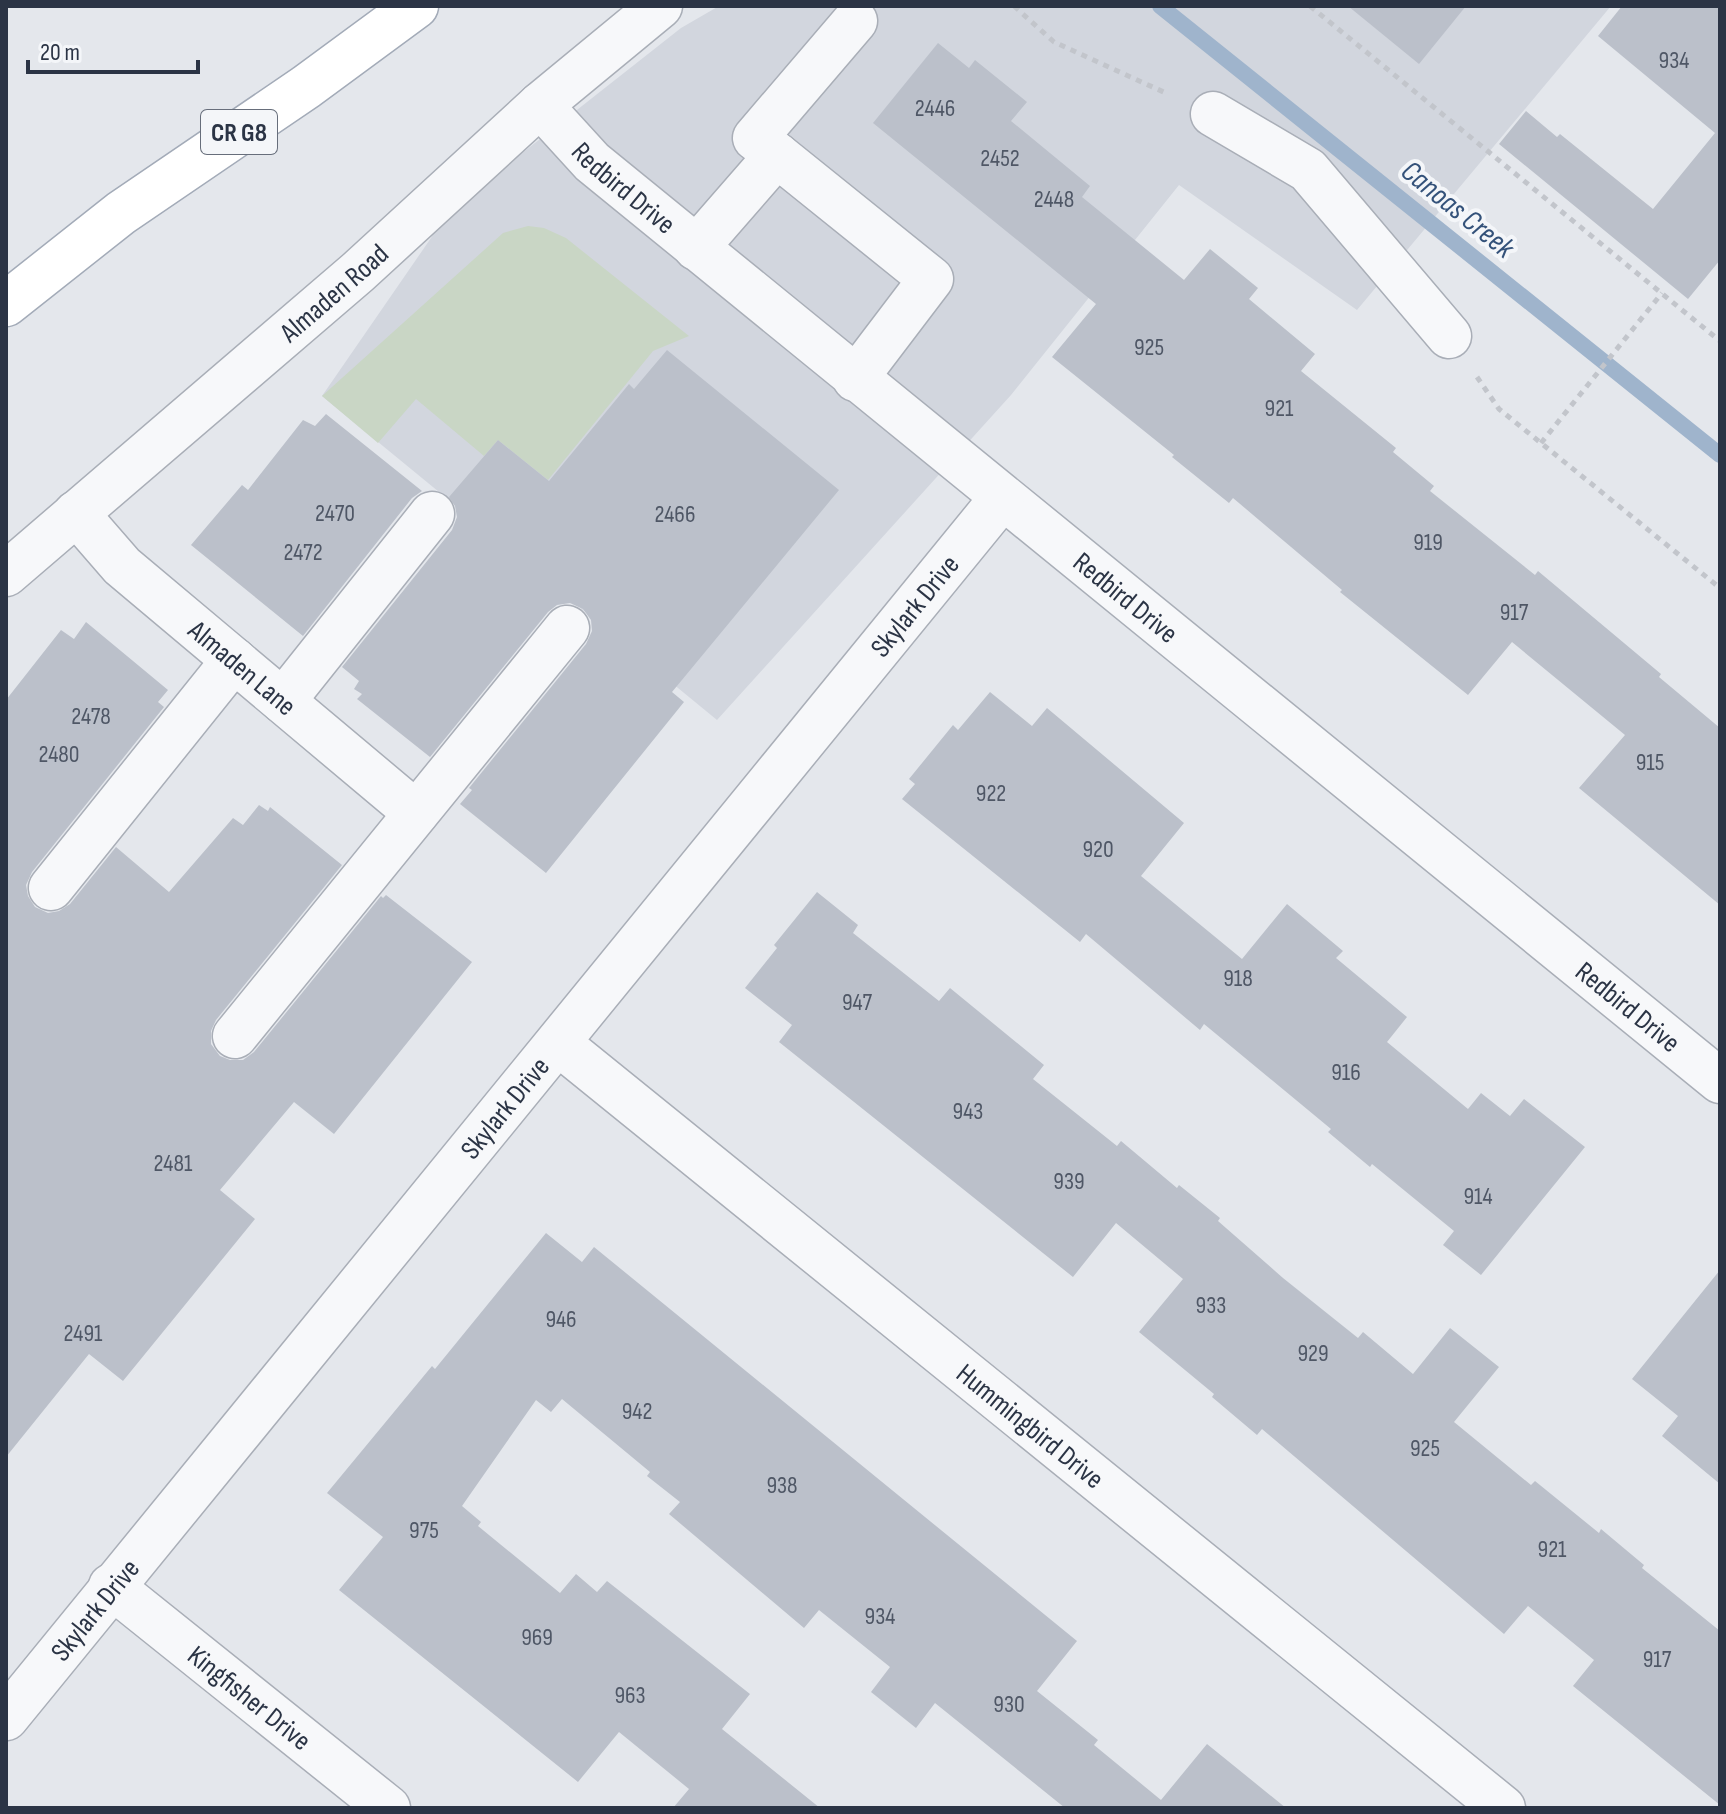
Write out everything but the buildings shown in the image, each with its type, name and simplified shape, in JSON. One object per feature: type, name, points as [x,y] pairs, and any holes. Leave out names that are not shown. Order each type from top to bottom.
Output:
[{"type":"main road","name":"CR G8","points":[[6,304],[121,213],[306,87],[416,6]]},
{"type":"street","name":"Almaden Road","points":[[6,574],[358,272],[540,105],[660,6]]},
{"type":"street","points":[[855,21],[755,138],[931,279],[855,379]]},
{"type":"street","name":"Redbird Drive","points":[[540,105],[592,162],[1720,1081]]},
{"type":"street","points":[[1213,114],[1308,170],[1449,336]]},
{"type":"street","points":[[696,248],[777,155]]},
{"type":"street","name":"Skylark Drive","points":[[6,1718],[1002,498]]},
{"type":"street","name":"Almaden Lane","points":[[76,513],[122,566],[416,813]]},
{"type":"street","points":[[283,701],[432,514]]},
{"type":"street","points":[[235,1036],[567,628]]},
{"type":"street","points":[[51,888],[234,660]]},
{"type":"street","name":"Hummingbird Drive","points":[[558,1043],[1503,1808]]},
{"type":"street","name":"Kingfisher Drive","points":[[111,1586],[388,1808]]},
{"type":"path","points":[[1014,6],[1054,42],[1213,114]]},
{"type":"path","points":[[1310,6],[1720,341]]},
{"type":"path","points":[[1541,443],[1662,293]]},
{"type":"path","points":[[1449,336],[1499,409],[1720,588]]},
{"type":"shaded area","points":[[719,6],[1611,6],[1357,310],[1179,185],[1011,395],[717,720],[322,396],[451,209],[681,28]]},
{"type":"green space","points":[[528,226],[544,228],[566,238],[689,336],[653,351],[548,480],[498,440],[484,456],[416,399],[378,443],[322,396],[503,233]]},
{"type":"waterway","name":"Canoas Creek","points":[[1160,6],[1720,455]]}]
